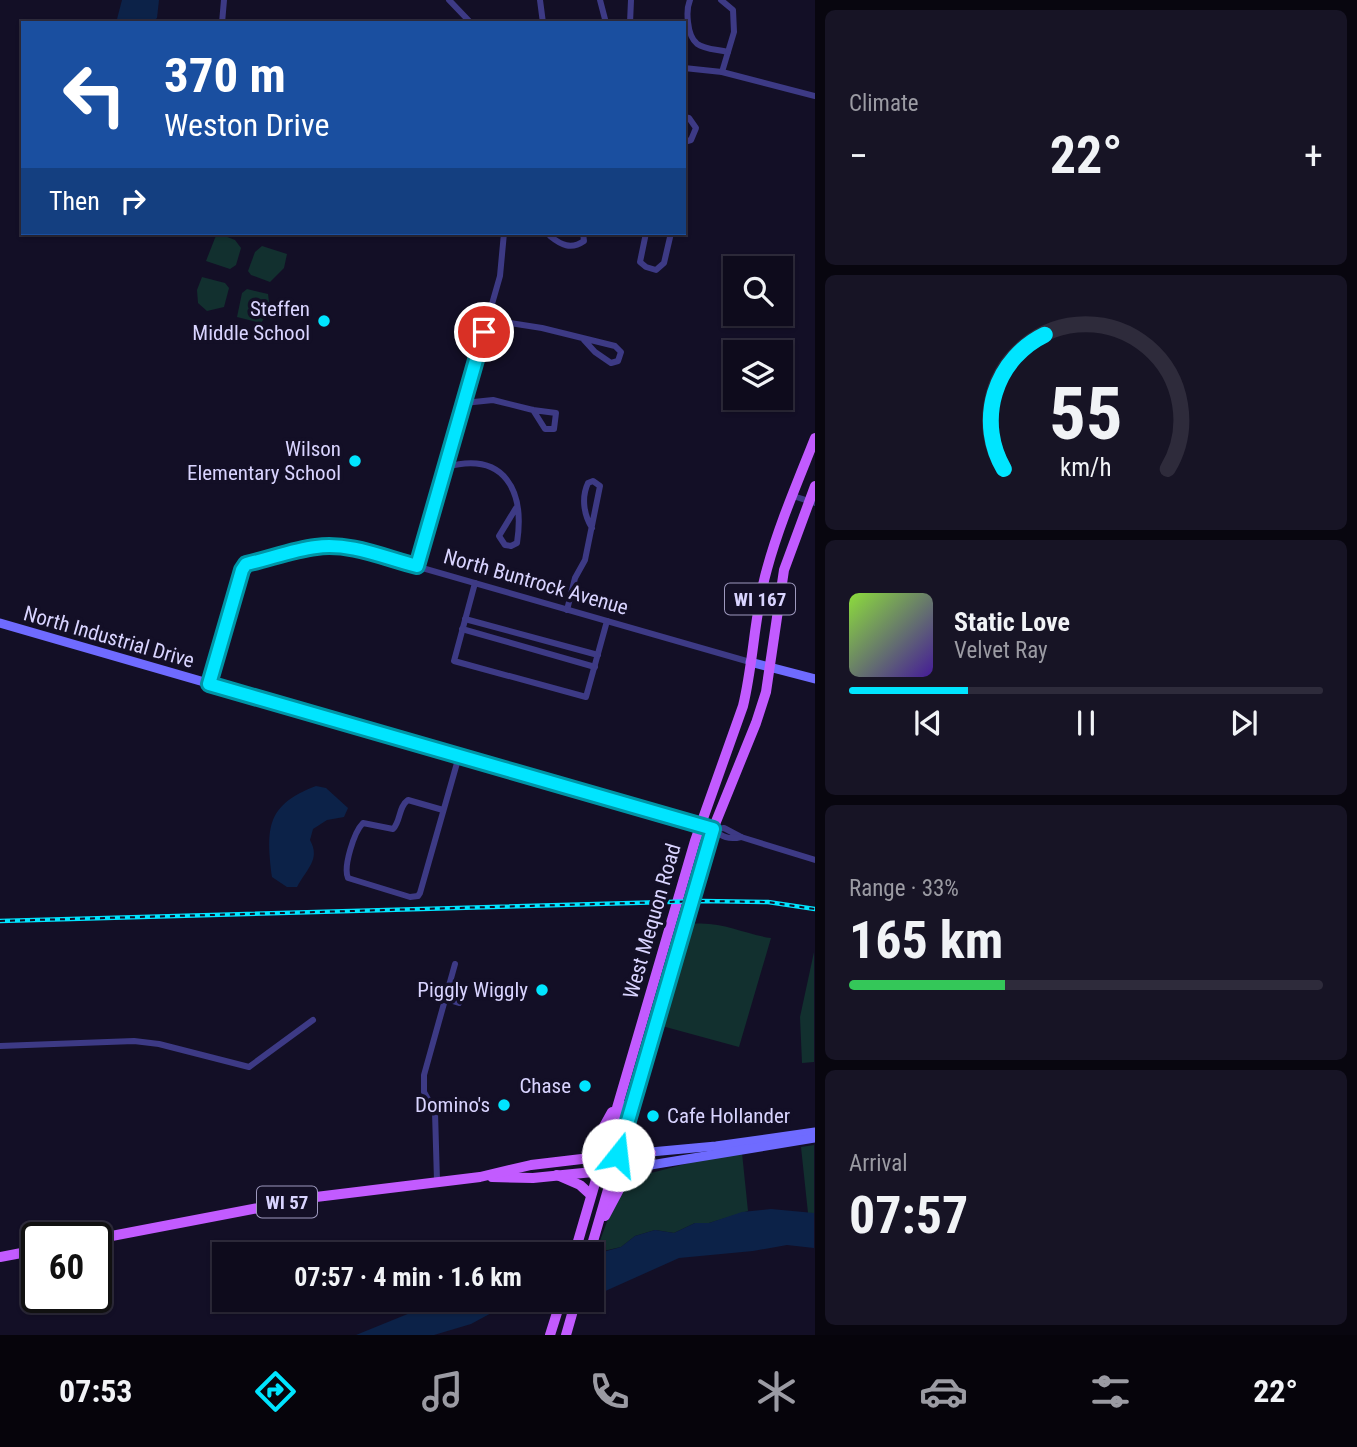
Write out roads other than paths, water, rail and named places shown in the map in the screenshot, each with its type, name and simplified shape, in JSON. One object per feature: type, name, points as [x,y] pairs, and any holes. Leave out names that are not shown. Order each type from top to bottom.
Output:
[{"type":"main road","name":"West Mequon Road","points":[[621,1097],[701,825],[743,706],[767,569],[814,439]]},
{"type":"main road","name":"West Mequon Road","points":[[578,1242],[591,1195],[625,1133],[713,829],[766,692],[784,570],[812,502],[814,486]]},
{"type":"main road","points":[[652,988],[666,992]]},
{"type":"main road","points":[[612,1156],[624,1110],[621,1097]]},
{"type":"main road","points":[[586,1159],[621,1097]]},
{"type":"main road","points":[[625,1133],[633,1142],[651,1153]]},
{"type":"main road","name":"West Mequon Road","points":[[594,1242],[606,1171],[612,1156]]},
{"type":"main road","name":"WI 57","points":[[480,1177],[531,1165],[612,1156]]},
{"type":"main road","points":[[597,1228],[622,1184],[638,1168]]},
{"type":"main road","points":[[592,1242],[594,1216],[606,1171]]},
{"type":"main road","name":"WI 57","points":[[112,1236],[316,1197],[437,1181],[480,1177],[533,1178],[606,1171]]},
{"type":"main road","points":[[557,1175],[580,1185],[591,1195]]},
{"type":"main road","points":[[0,1257],[21,1253]]},
{"type":"main road","points":[[550,1335],[558,1312]]},
{"type":"main road","points":[[566,1335],[573,1312]]},
{"type":"street","points":[[222,21],[224,0]]},
{"type":"street","points":[[449,0],[469,21]]},
{"type":"street","points":[[540,0],[542,21]]},
{"type":"street","points":[[600,0],[605,21]]},
{"type":"street","points":[[630,21],[631,0]]},
{"type":"street","points":[[690,0],[688,16],[693,41],[697,45],[728,52]]},
{"type":"street","points":[[721,0],[733,10],[735,22],[722,72]]},
{"type":"street","points":[[686,68],[722,72],[814,96]]},
{"type":"street","points":[[686,117],[696,128],[691,140],[686,141]]},
{"type":"street","points":[[417,566],[500,276],[505,235]]},
{"type":"street","points":[[550,235],[569,247],[584,241],[583,235]]},
{"type":"street","points":[[646,235],[640,262],[656,270],[664,263],[671,235]]},
{"type":"street","points":[[484,332],[510,323],[542,328],[615,346],[621,352],[618,361],[611,363],[594,352],[584,340]]},
{"type":"street","points":[[464,403],[493,400],[533,410]]},
{"type":"street","points":[[446,467],[472,462],[495,469],[504,475],[516,495],[517,544],[505,545],[499,536],[516,508]]},
{"type":"street","points":[[566,610],[592,528],[600,486],[593,481],[584,492],[587,519],[592,528]]},
{"type":"street","points":[[793,496],[812,502]]},
{"type":"street","name":"North Buntrock Avenue","points":[[209,684],[246,564],[316,547],[332,546],[356,549],[814,679]]},
{"type":"street","points":[[475,583],[454,661],[586,697],[607,621]]},
{"type":"street","points":[[465,619],[598,655]]},
{"type":"street","name":"North Industrial Drive","points":[[0,623],[713,829]]},
{"type":"street","points":[[462,629],[594,667]]},
{"type":"street","points":[[443,810],[408,800],[402,806],[393,829],[366,822],[357,829],[345,871],[348,878],[410,897],[418,896],[443,810],[458,756]]},
{"type":"street","points":[[713,829],[721,836],[731,839],[741,837],[814,860]]},
{"type":"street","points":[[437,1181],[435,1112],[423,1086],[443,998],[455,964]]},
{"type":"street","points":[[443,998],[459,1003]]},
{"type":"street","points":[[0,1046],[134,1041],[159,1044],[249,1067],[313,1020]]},
{"type":"street","points":[[612,1156],[766,1140],[814,1132]]},
{"type":"street","points":[[606,1171],[814,1138]]},
{"type":"water","points":[[122,0],[159,0],[157,18],[153,21],[117,21]]},
{"type":"water","points":[[316,786],[326,788],[348,808],[344,817],[327,820],[313,829],[310,840],[314,853],[311,864],[297,887],[287,887],[272,877],[269,845],[273,820],[287,801]]},
{"type":"water","points":[[771,1209],[814,1213],[814,1248],[787,1245],[679,1258],[604,1292],[604,1252],[621,1247],[635,1236],[655,1230],[674,1233],[695,1223],[709,1223],[742,1212]]},
{"type":"water","points":[[413,1312],[493,1312],[471,1324],[434,1335],[356,1335]]},
{"type":"railway","points":[[0,921],[702,901],[768,902],[815,909]]},
{"type":"place","name":"Steffen Middle School","points":[[324,321]]},
{"type":"place","name":"Wilson Elementary School","points":[[355,461]]},
{"type":"place","name":"Piggly Wiggly","points":[[542,990]]},
{"type":"place","name":"Chase","points":[[585,1086]]},
{"type":"place","name":"Domino's","points":[[504,1105]]},
{"type":"place","name":"Cafe Hollander","points":[[653,1116]]}]
